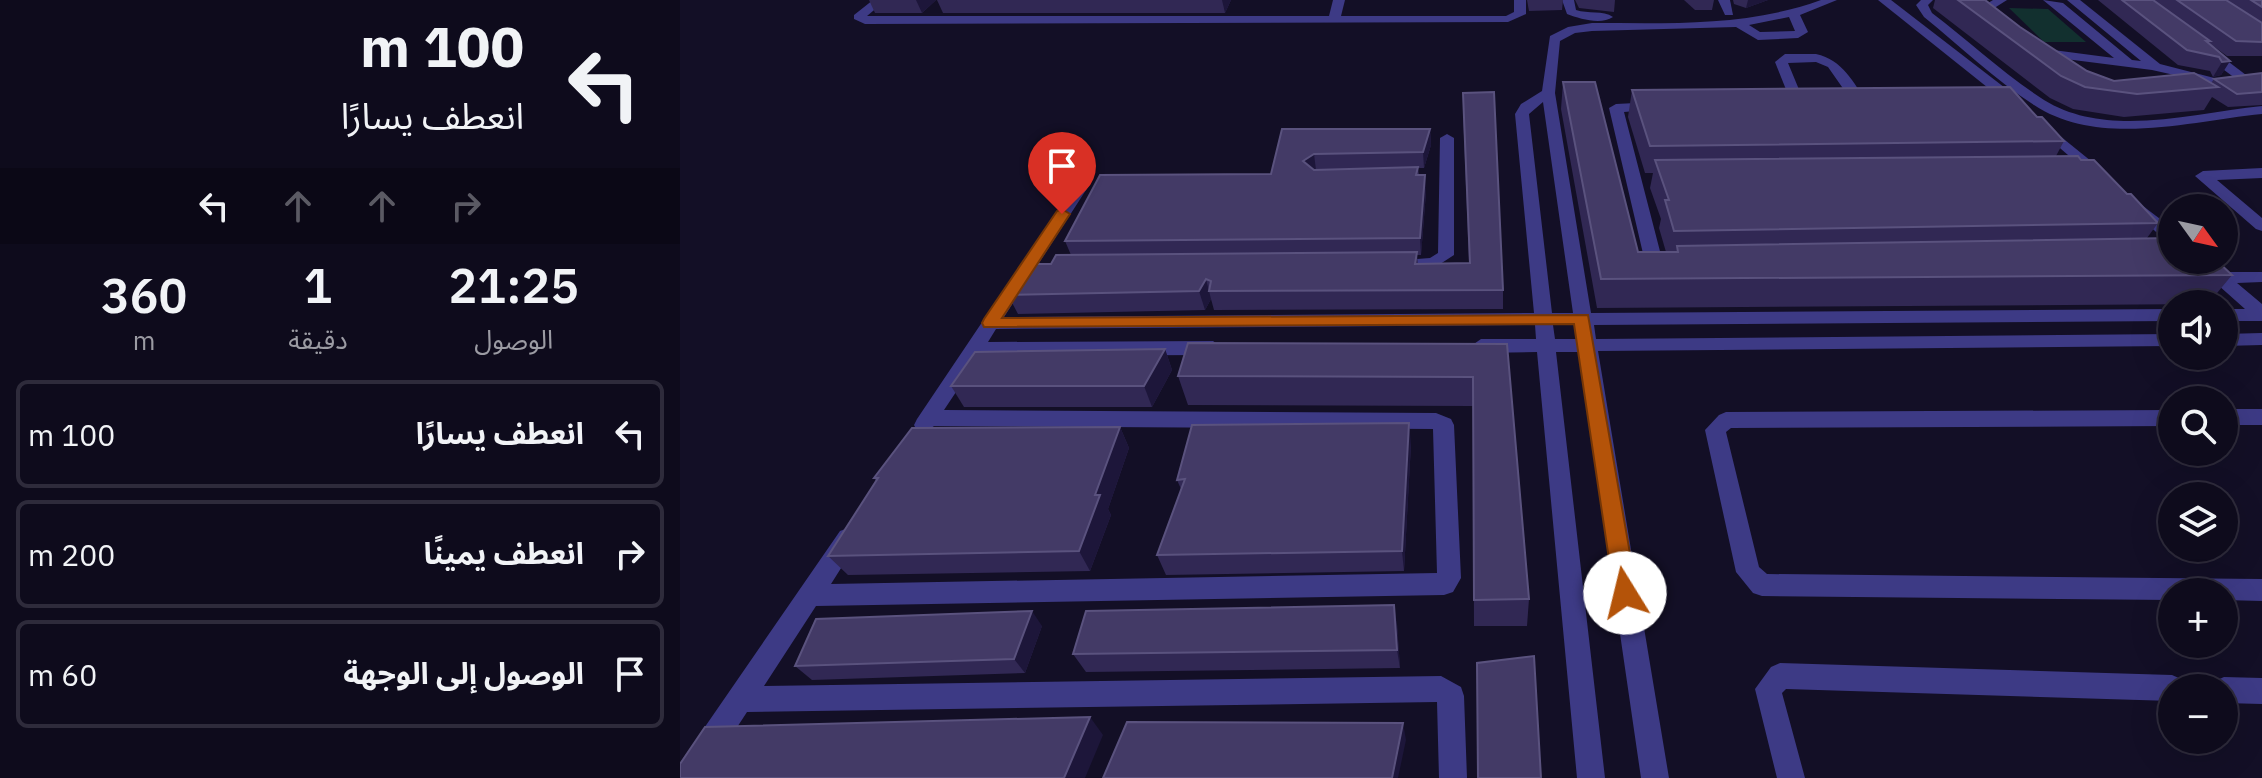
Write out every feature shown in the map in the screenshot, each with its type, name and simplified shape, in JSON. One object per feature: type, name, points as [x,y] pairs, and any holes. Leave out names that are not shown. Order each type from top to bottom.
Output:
[{"type":"street","points":[[880,0],[858,17],[865,20],[926,20],[1237,15],[1334,21],[1508,19],[1520,14],[1520,0]]},
{"type":"street","points":[[1334,21],[1339,0]]},
{"type":"street","points":[[1568,0],[1571,12],[1596,17],[1733,18],[1802,0]]},
{"type":"street","points":[[1724,0],[1733,18],[1758,36],[1802,32],[1793,13]]},
{"type":"street","points":[[1655,778],[1548,93],[1554,39],[1572,30],[1592,27],[1793,13],[1831,0]]},
{"type":"street","points":[[1884,0],[2015,102],[2106,180],[2069,175]]},
{"type":"street","points":[[1927,0],[1922,5],[1928,15],[2053,110],[2112,124],[2262,110]]},
{"type":"street","points":[[1997,26],[1981,11],[2001,0]]},
{"type":"street","points":[[2049,0],[2059,5],[2147,80]]},
{"type":"street","points":[[2074,0],[2155,67]]},
{"type":"street","points":[[926,20],[936,10]]},
{"type":"street","points":[[2197,43],[2244,78]]},
{"type":"street","points":[[2049,65],[2030,51],[2155,67],[2219,81],[2262,76]]},
{"type":"street","points":[[1798,104],[1781,62],[1785,58],[1831,61],[1860,104]]},
{"type":"street","points":[[2089,59],[2107,75]]},
{"type":"street","points":[[1548,93],[1526,107],[1522,114],[1591,778]]},
{"type":"street","points":[[2201,99],[2223,113]]},
{"type":"street","points":[[1984,103],[2015,102]]},
{"type":"street","points":[[1672,106],[1616,108],[1642,180],[1654,262],[1664,267],[1679,266]]},
{"type":"street","points":[[1387,264],[1434,263],[1446,255],[1439,175],[1447,138]]},
{"type":"street","points":[[2262,173],[2203,176],[2262,226]]},
{"type":"street","points":[[912,443],[990,323],[1036,266],[1080,187]]},
{"type":"street","points":[[2124,195],[2158,225]]},
{"type":"street","points":[[2215,274],[2262,314]]},
{"type":"street","points":[[2220,278],[2262,277]]},
{"type":"street","points":[[2238,315],[2262,314]]},
{"type":"street","points":[[990,323],[2158,315]]},
{"type":"street","points":[[2238,340],[2262,339]]},
{"type":"street","points":[[1466,346],[2158,340]]},
{"type":"street","points":[[973,349],[1228,348]]},
{"type":"street","points":[[2238,417],[2262,417]]},
{"type":"street","points":[[810,595],[1444,584],[1449,578],[1444,425],[1436,421],[929,418]]},
{"type":"street","points":[[2158,418],[1726,420],[1715,430],[1748,572],[1762,585],[2262,590]]},
{"type":"street","points":[[687,778],[861,519]]},
{"type":"street","points":[[1791,778],[1768,689],[1780,676],[2158,688]]},
{"type":"street","points":[[740,699],[1441,689],[1451,696],[1453,778]]},
{"type":"street","points":[[2238,690],[2262,691]]},
{"type":"green space","points":[[2009,8],[2048,9],[2086,42],[2044,42]]},
{"type":"building","points":[[1958,0],[1985,0],[2087,71],[2114,81],[2194,73],[2218,87],[2137,94],[2085,87],[2061,76]]},
{"type":"building","points":[[2122,0],[2153,0],[2210,41],[2206,41],[2230,61],[2222,62],[2219,57],[2187,50]]},
{"type":"building","points":[[2177,0],[2226,0],[2262,23],[2262,42],[2236,41]]},
{"type":"building","points":[[2262,73],[2262,92],[2237,94],[2214,79]]},
{"type":"building","points":[[1563,82],[1595,82],[1638,252],[1678,252],[1677,246],[2158,238],[2158,274],[2232,275],[1601,279]]},
{"type":"building","points":[[2010,87],[2064,141],[1650,146],[1632,90]]},
{"type":"building","points":[[1494,92],[1503,290],[1209,291],[1211,281],[1206,279],[1199,291],[1008,295],[1030,264],[1051,264],[1056,255],[1417,252],[1415,264],[1470,263],[1463,93]]},
{"type":"building","points":[[1282,129],[1430,129],[1423,152],[1314,154],[1303,161],[1314,170],[1418,167],[1416,175],[1425,175],[1420,238],[1065,241],[1100,175],[1271,174]]},
{"type":"building","points":[[2078,156],[2081,160],[2094,160],[2158,223],[1674,231],[1665,200],[1669,200],[1655,160]]},
{"type":"building","points":[[1188,343],[1507,344],[1529,599],[1474,600],[1473,377],[1178,376]]},
{"type":"building","points":[[1165,349],[1144,386],[951,386],[975,352]]},
{"type":"building","points":[[1409,423],[1402,551],[1157,555],[1185,479],[1177,480],[1192,425]]},
{"type":"building","points":[[1120,427],[1079,551],[828,556],[878,478],[874,478],[912,428]]},
{"type":"building","points":[[1394,605],[1397,650],[1073,654],[1086,611]]},
{"type":"building","points":[[1032,611],[1014,659],[795,666],[816,619]]},
{"type":"building","points":[[1534,656],[1541,778],[1478,778],[1477,663]]},
{"type":"building","points":[[1090,717],[1064,778],[680,778],[680,764],[705,727]]},
{"type":"building","points":[[1127,722],[1403,723],[1392,778],[1103,778]]},
{"type":"route","points":[[1062,214],[990,323],[1582,319],[1625,593]]}]
